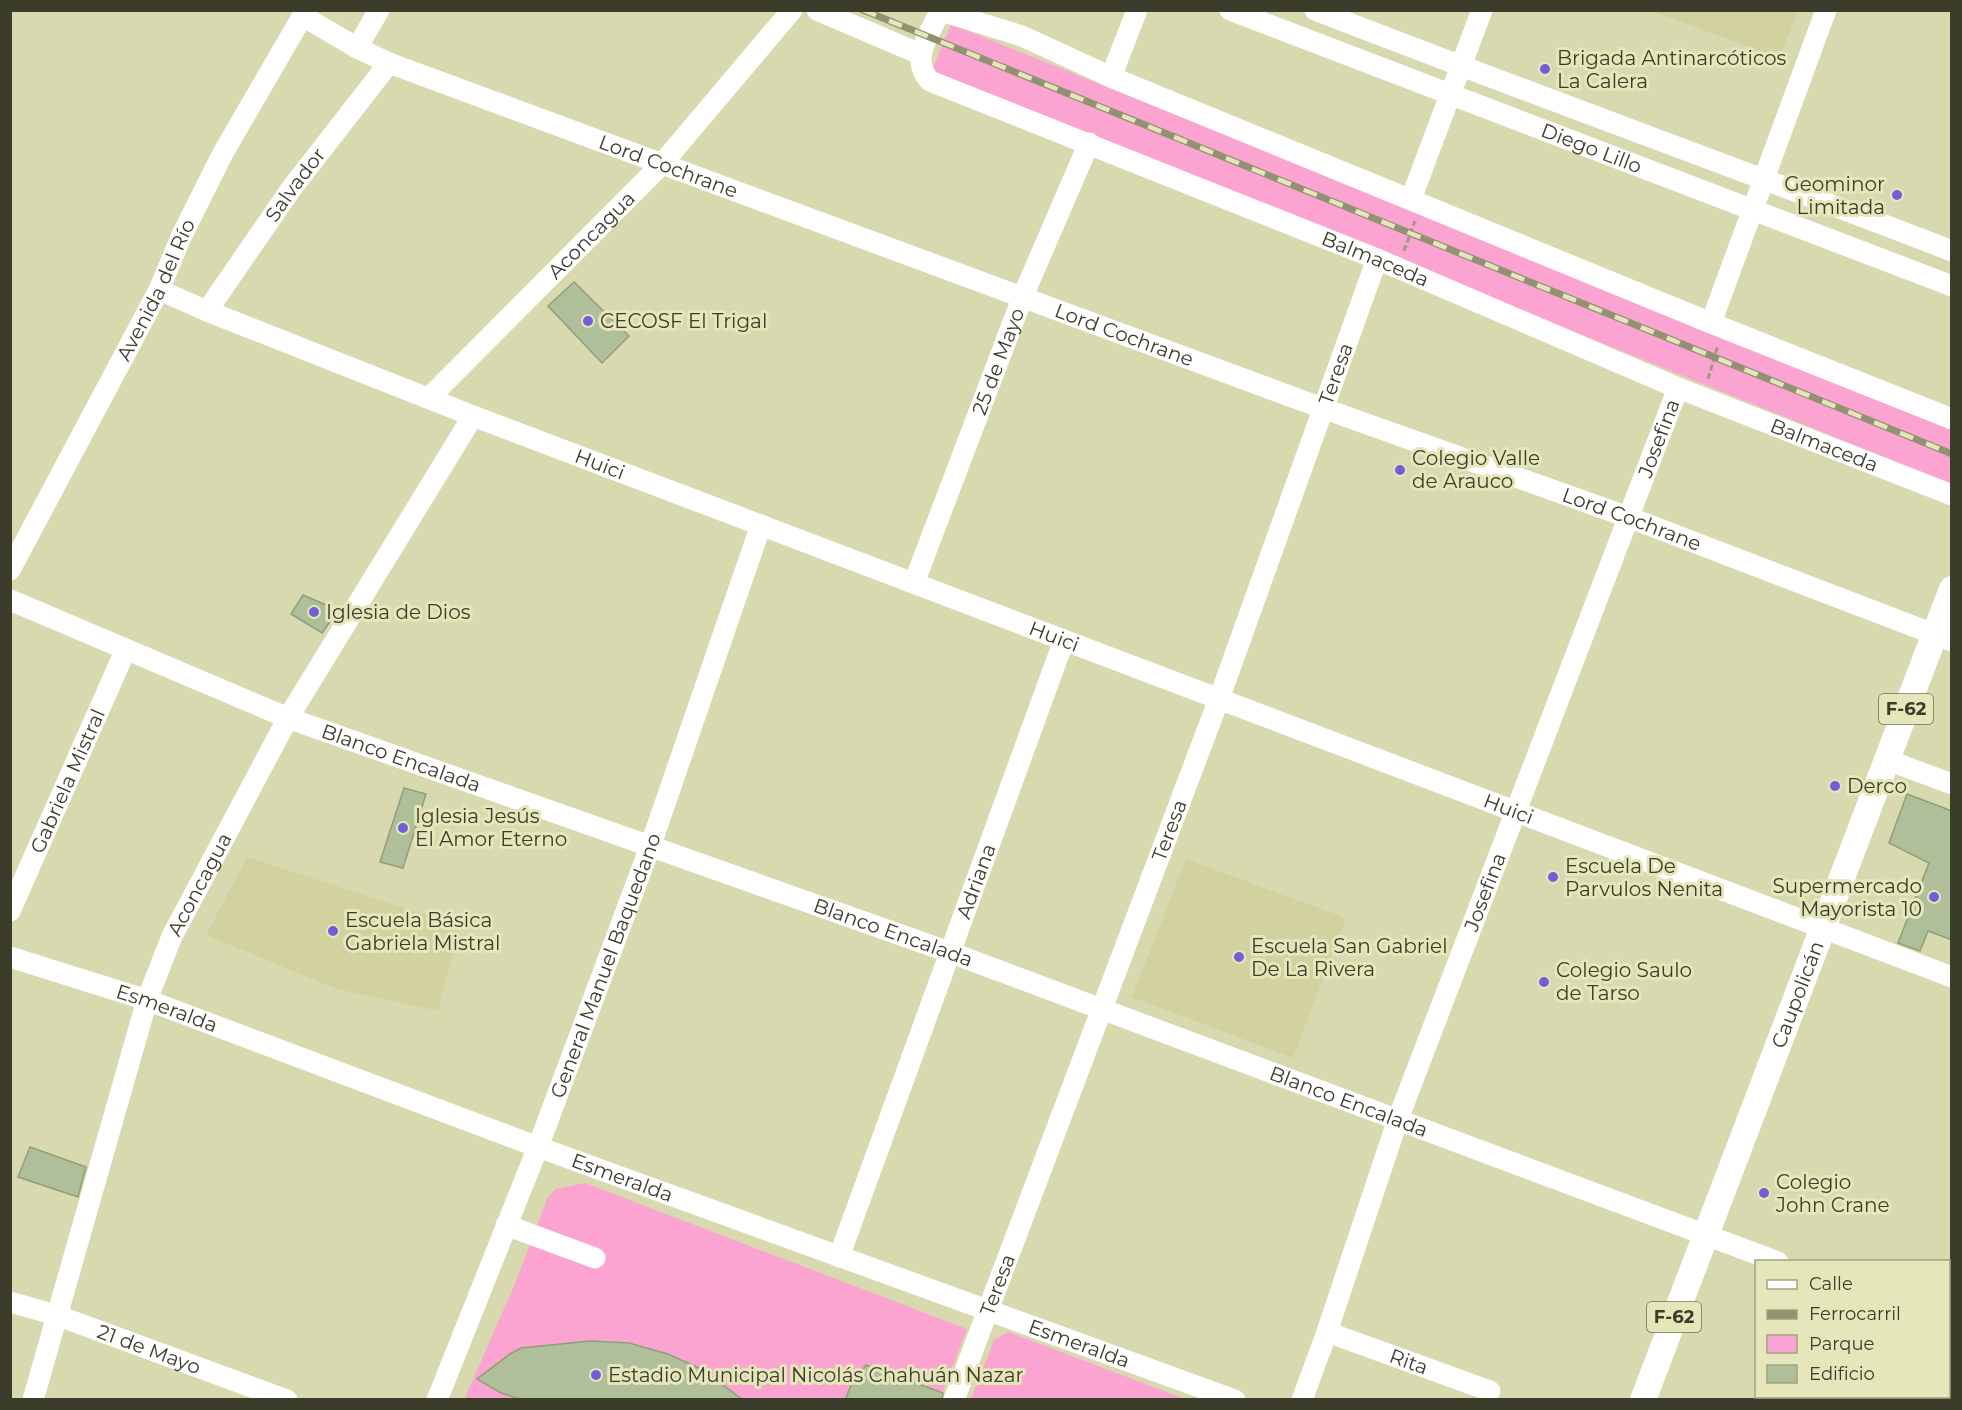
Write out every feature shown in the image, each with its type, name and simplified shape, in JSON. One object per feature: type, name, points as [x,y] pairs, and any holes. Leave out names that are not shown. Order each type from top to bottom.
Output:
[{"type":"main road","name":"Caupolicán","points":[[1643,1400],[1887,760],[1943,638],[1952,589]]},
{"type":"street","points":[[357,48],[379,10]]},
{"type":"street","name":"Aconcagua","points":[[429,398],[661,165],[792,10]]},
{"type":"street","points":[[817,10],[920,54],[939,11],[1022,36],[1111,77],[1716,325],[1952,419]]},
{"type":"street","points":[[1111,77],[1137,10]]},
{"type":"street","name":"Diego Lillo","points":[[1230,10],[1952,286]]},
{"type":"street","name":"Diego Lillo","points":[[1315,10],[1952,251]]},
{"type":"street","points":[[1411,199],[1482,10]]},
{"type":"street","points":[[1716,325],[1764,178],[1826,10]]},
{"type":"street","name":"Lord Cochrane","points":[[304,13],[357,48],[389,63],[1322,408],[1628,517],[1943,638]]},
{"type":"street","name":"Avenida del Río","points":[[10,570],[159,290],[181,237],[224,153],[304,13]]},
{"type":"street","name":"Balmaceda","points":[[920,54],[922,73],[930,81],[1377,260],[1702,398],[1952,495]]},
{"type":"street","name":"Salvador","points":[[207,311],[291,189],[389,63]]},
{"type":"street","name":"25 de Mayo","points":[[914,583],[1023,296],[1089,143]]},
{"type":"street","name":"Teresa","points":[[954,1400],[1219,699],[1377,260]]},
{"type":"street","name":"Huici","points":[[159,290],[473,416],[1952,977]]},
{"type":"street","name":"Josefina","points":[[1302,1400],[1398,1119],[1678,388]]},
{"type":"street","name":"Aconcagua","points":[[33,1400],[147,1000],[172,936],[288,718],[473,416]]},
{"type":"street","name":"General Manuel Baquedano","points":[[437,1400],[538,1147],[650,847],[761,525]]},
{"type":"street","name":"Blanco Encalada","points":[[10,600],[288,718],[949,952],[1773,1260]]},
{"type":"street","name":"Adriana","points":[[839,1257],[1064,640]]},
{"type":"street","name":"Gabriela Mistral","points":[[10,911],[126,649]]},
{"type":"street","points":[[1887,760],[1952,784]]},
{"type":"street","name":"Esmeralda","points":[[10,957],[147,1000],[538,1147],[1235,1400]]},
{"type":"street","points":[[506,1225],[595,1258]]},
{"type":"street","name":"21 de Mayo","points":[[10,1302],[56,1315],[287,1400]]},
{"type":"street","name":"Rita","points":[[1327,1332],[1490,1391]]},
{"type":"path","points":[[1702,398],[1716,325]]},
{"type":"shaded area","points":[[1798,10],[1780,58],[1651,11]]},
{"type":"shaded area","name":"Escuela Básica Gabriela Mistral","points":[[247,857],[460,926],[438,1011],[337,989],[206,935]]},
{"type":"shaded area","name":"Escuela San Gabriel De La Rivera","points":[[1186,859],[1346,918],[1293,1058],[1132,997]]},
{"type":"green space","points":[[951,24],[1951,429],[1951,484],[931,72]]},
{"type":"green space","name":"Estadio Municipal Nicolás Chahuán Nazar","points":[[585,1183],[967,1329],[940,1399],[464,1400],[514,1286],[548,1197],[556,1189]]},
{"type":"green space","points":[[1009,1332],[1185,1399],[971,1399],[994,1340]]},
{"type":"building","name":"CECOSF El Trigal","points":[[574,282],[629,336],[602,363],[548,306]]},
{"type":"building","name":"Iglesia de Dios","points":[[303,595],[338,610],[322,633],[291,614]]},
{"type":"building","name":"Iglesia Jesús El Amor Eterno","points":[[404,788],[426,794],[403,868],[380,862]]},
{"type":"building","name":"Supermercado Mayorista 10","points":[[1907,794],[1952,811],[1952,940],[1928,931],[1920,951],[1898,943],[1929,863],[1889,843]]},
{"type":"building","points":[[30,1147],[86,1167],[78,1197],[18,1177]]},
{"type":"building","name":"Estadio Municipal Nicolás Chahuán Nazar","points":[[590,1341],[629,1343],[668,1354],[703,1370],[743,1400],[523,1400],[501,1393],[477,1379],[521,1348]]},
{"type":"building","points":[[866,1365],[943,1393],[942,1400],[845,1400],[851,1385]]},
{"type":"railway","points":[[863,10],[1952,454]]},
{"type":"place","name":"Brigada Antinarcóticos La Calera","points":[[1545,69]]},
{"type":"place","name":"Geominor Limitada","points":[[1897,195]]},
{"type":"place","name":"CECOSF El Trigal","points":[[588,321]]},
{"type":"place","name":"Colegio Valle de Arauco","points":[[1400,470]]},
{"type":"place","name":"Iglesia de Dios","points":[[314,612]]},
{"type":"place","name":"Derco","points":[[1835,786]]},
{"type":"place","name":"Iglesia Jesús El Amor Eterno","points":[[403,828]]},
{"type":"place","name":"Escuela De Parvulos Nenita","points":[[1553,877]]},
{"type":"place","name":"Supermercado Mayorista 10","points":[[1934,897]]},
{"type":"place","name":"Escuela Básica Gabriela Mistral","points":[[333,931]]},
{"type":"place","name":"Escuela San Gabriel De La Rivera","points":[[1239,957]]},
{"type":"place","name":"Colegio Saulo de Tarso","points":[[1544,982]]},
{"type":"place","name":"Colegio John Crane","points":[[1764,1193]]},
{"type":"place","name":"Estadio Municipal Nicolás Chahuán Nazar","points":[[596,1375]]}]
